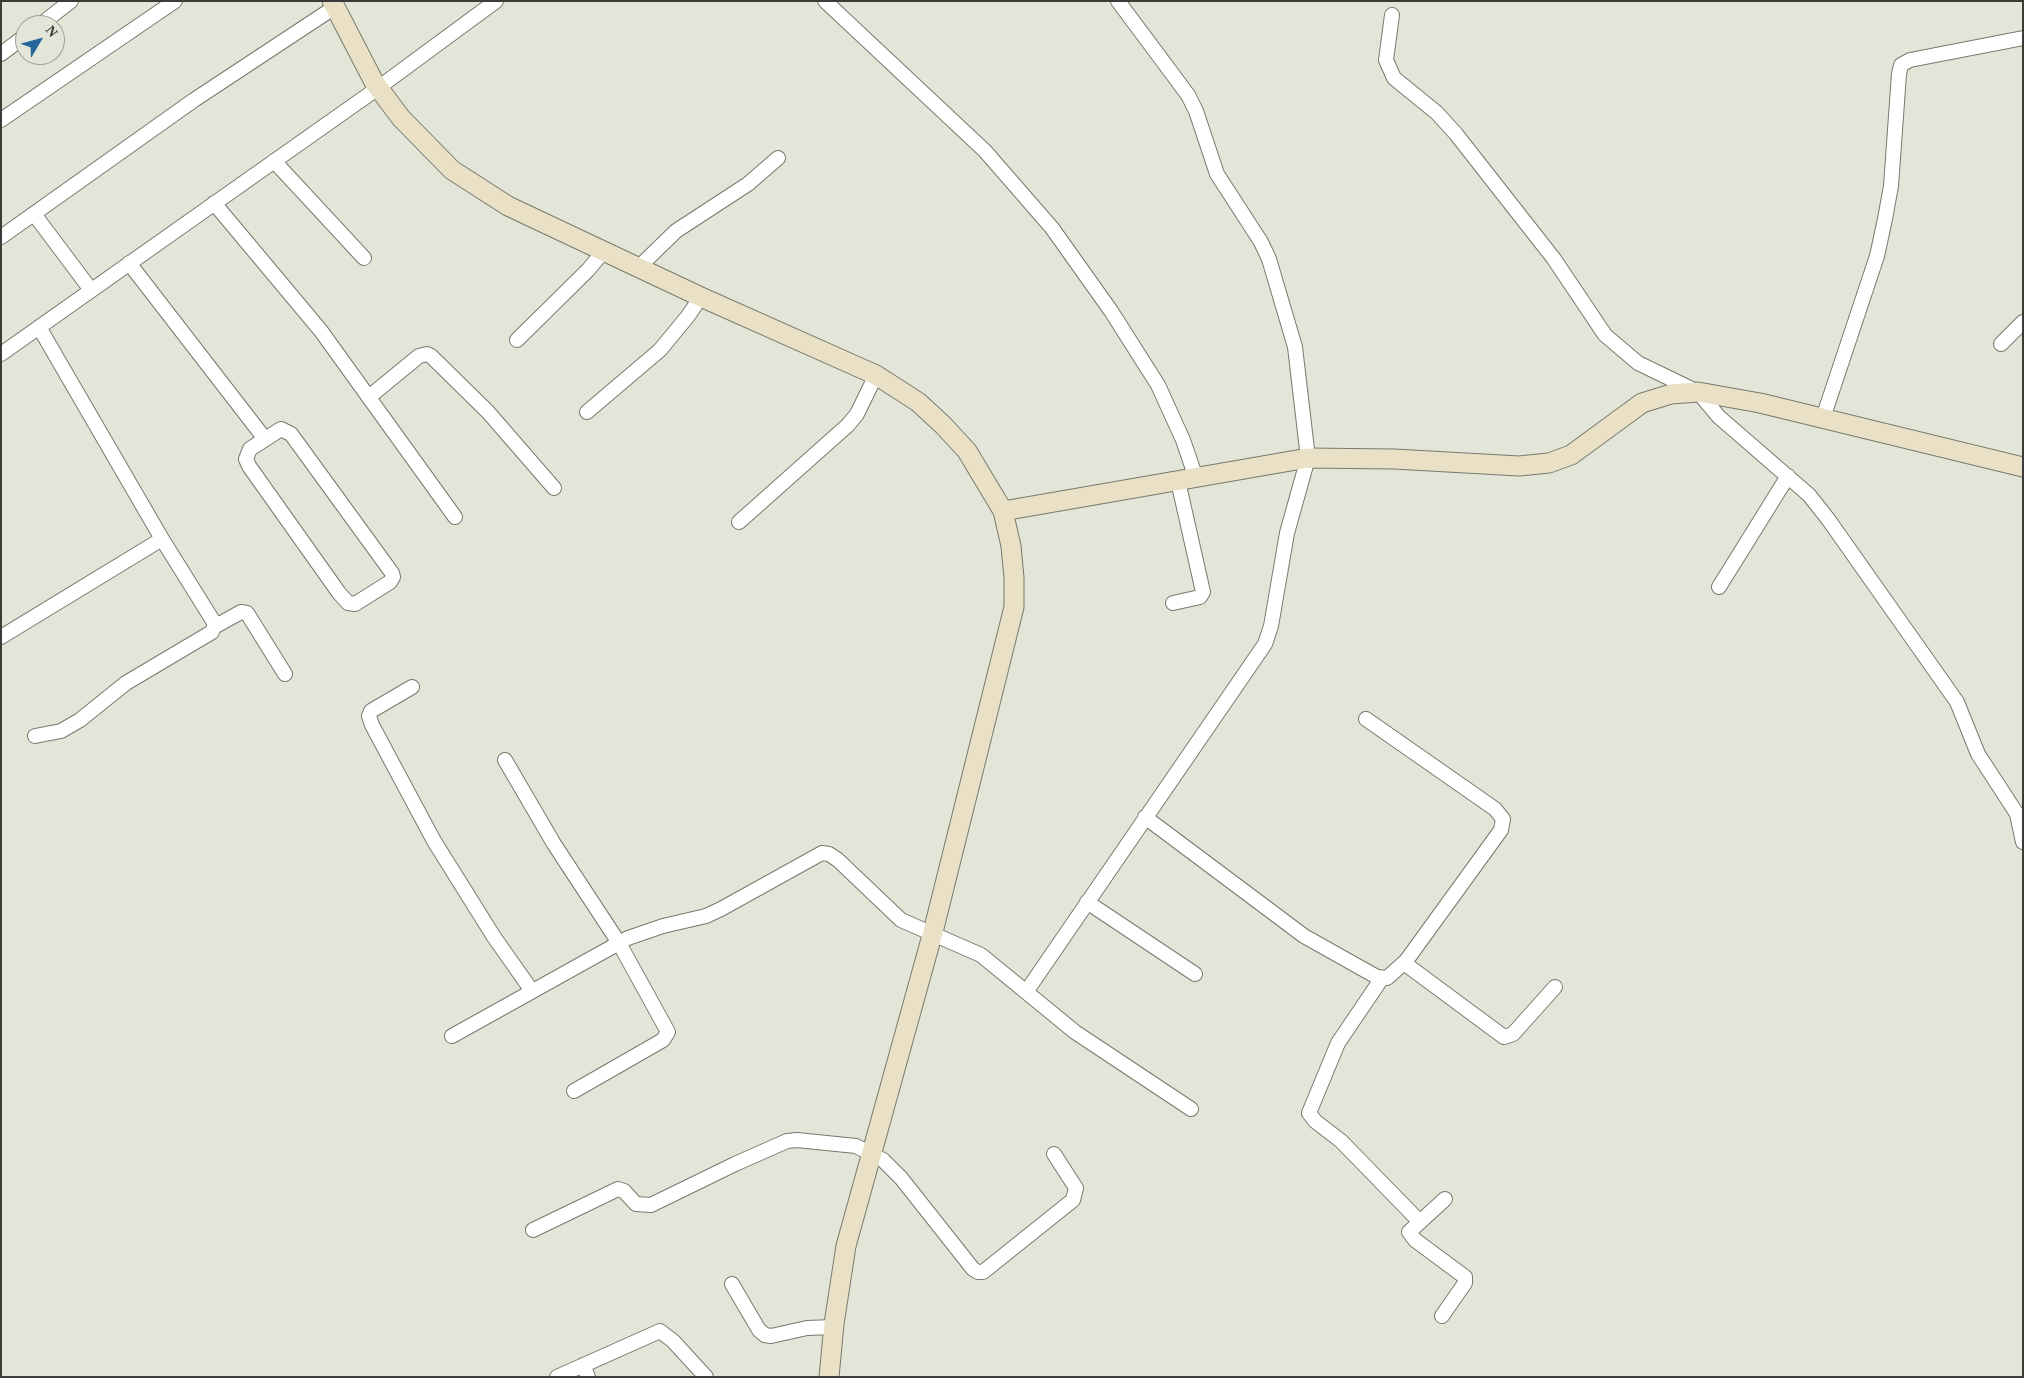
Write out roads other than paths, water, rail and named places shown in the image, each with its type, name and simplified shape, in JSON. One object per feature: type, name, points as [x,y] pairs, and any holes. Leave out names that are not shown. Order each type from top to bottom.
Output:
[{"type":"street","points":[[53,15],[71,1]]},
{"type":"street","points":[[1,120],[176,1]]},
{"type":"street","points":[[1,354],[366,96],[496,1]]},
{"type":"street","points":[[825,1],[978,144],[1052,228],[1111,311],[1158,385],[1183,440],[1203,592],[1200,597],[1173,603]]},
{"type":"street","points":[[1026,992],[1268,637],[1287,533],[1308,458],[1295,347],[1269,259],[1261,242],[1217,174],[1196,111],[1188,95],[1118,1]]},
{"type":"street","points":[[1,237],[194,100],[326,10],[366,96],[401,118],[452,170],[596,261],[638,268],[695,307],[871,387],[918,402],[944,425],[967,451],[988,483],[1003,511],[1012,554],[1014,607],[864,1149],[846,1246],[819,1327],[829,1377]]},
{"type":"street","points":[[1392,16],[1386,60],[1394,78],[1436,113],[1456,134],[1554,259],[1605,335],[1638,363],[1698,392],[1823,418],[2023,467]]},
{"type":"street","points":[[1823,418],[1877,256],[1891,186],[1898,74],[1902,65],[1910,60],[2023,38]]},
{"type":"street","points":[[1,54],[15,44]]},
{"type":"street","points":[[638,268],[676,231],[748,184],[778,158]]},
{"type":"street","points":[[274,161],[364,258]]},
{"type":"street","points":[[214,203],[321,331],[455,517]]},
{"type":"street","points":[[34,214],[91,290]]},
{"type":"street","points":[[517,340],[596,261]]},
{"type":"street","points":[[129,263],[265,439]]},
{"type":"street","points":[[587,412],[643,366],[695,307]]},
{"type":"street","points":[[2001,344],[2023,322]]},
{"type":"street","points":[[39,327],[162,539],[212,618],[214,627]]},
{"type":"street","points":[[369,397],[422,354],[431,356],[513,439],[554,488]]},
{"type":"street","points":[[739,522],[848,425],[871,387]]},
{"type":"street","points":[[1003,511],[1308,458],[1394,459],[1519,466],[1550,463],[1571,455],[1642,403],[1671,394],[1698,392]]},
{"type":"street","points":[[1698,392],[1719,416],[1809,496],[1828,519],[1957,702],[1978,754],[2017,814],[2023,842]]},
{"type":"street","points":[[281,429],[291,434],[392,573],[390,582],[355,604],[348,603],[249,466],[247,453],[265,439],[281,429]]},
{"type":"street","points":[[1719,587],[1788,476]]},
{"type":"street","points":[[1,637],[162,539]]},
{"type":"street","points":[[35,736],[61,732],[80,720],[126,683],[212,632],[214,627],[241,612],[247,613],[285,674]]},
{"type":"street","points":[[412,687],[370,711],[369,716],[372,725],[434,841],[494,936],[532,991]]},
{"type":"street","points":[[1145,817],[1304,936],[1382,978],[1392,976],[1404,963],[1500,830],[1503,819],[1495,809],[1366,719]]},
{"type":"street","points":[[505,760],[554,844],[619,943],[666,1026],[667,1036],[574,1092]]},
{"type":"street","points":[[452,1036],[619,943],[663,926],[714,913],[822,853],[829,854],[838,860],[901,920],[981,955],[1075,1032],[1190,1109]]},
{"type":"street","points":[[1087,902],[1195,974]]},
{"type":"street","points":[[1404,963],[1504,1037],[1513,1034],[1555,987]]},
{"type":"street","points":[[1382,978],[1338,1043],[1309,1113],[1315,1121],[1341,1141],[1418,1221]]},
{"type":"street","points":[[533,1230],[618,1189],[624,1191],[636,1204],[651,1205],[787,1141],[797,1140],[864,1149],[894,1170],[978,1272],[987,1270],[1073,1200],[1076,1188],[1054,1154]]},
{"type":"street","points":[[1442,1316],[1465,1283],[1465,1277],[1410,1235],[1409,1230],[1446,1199]]},
{"type":"street","points":[[732,1284],[761,1333],[771,1336],[819,1327]]},
{"type":"street","points":[[557,1377],[585,1371],[660,1332],[674,1341],[706,1377]]}]
